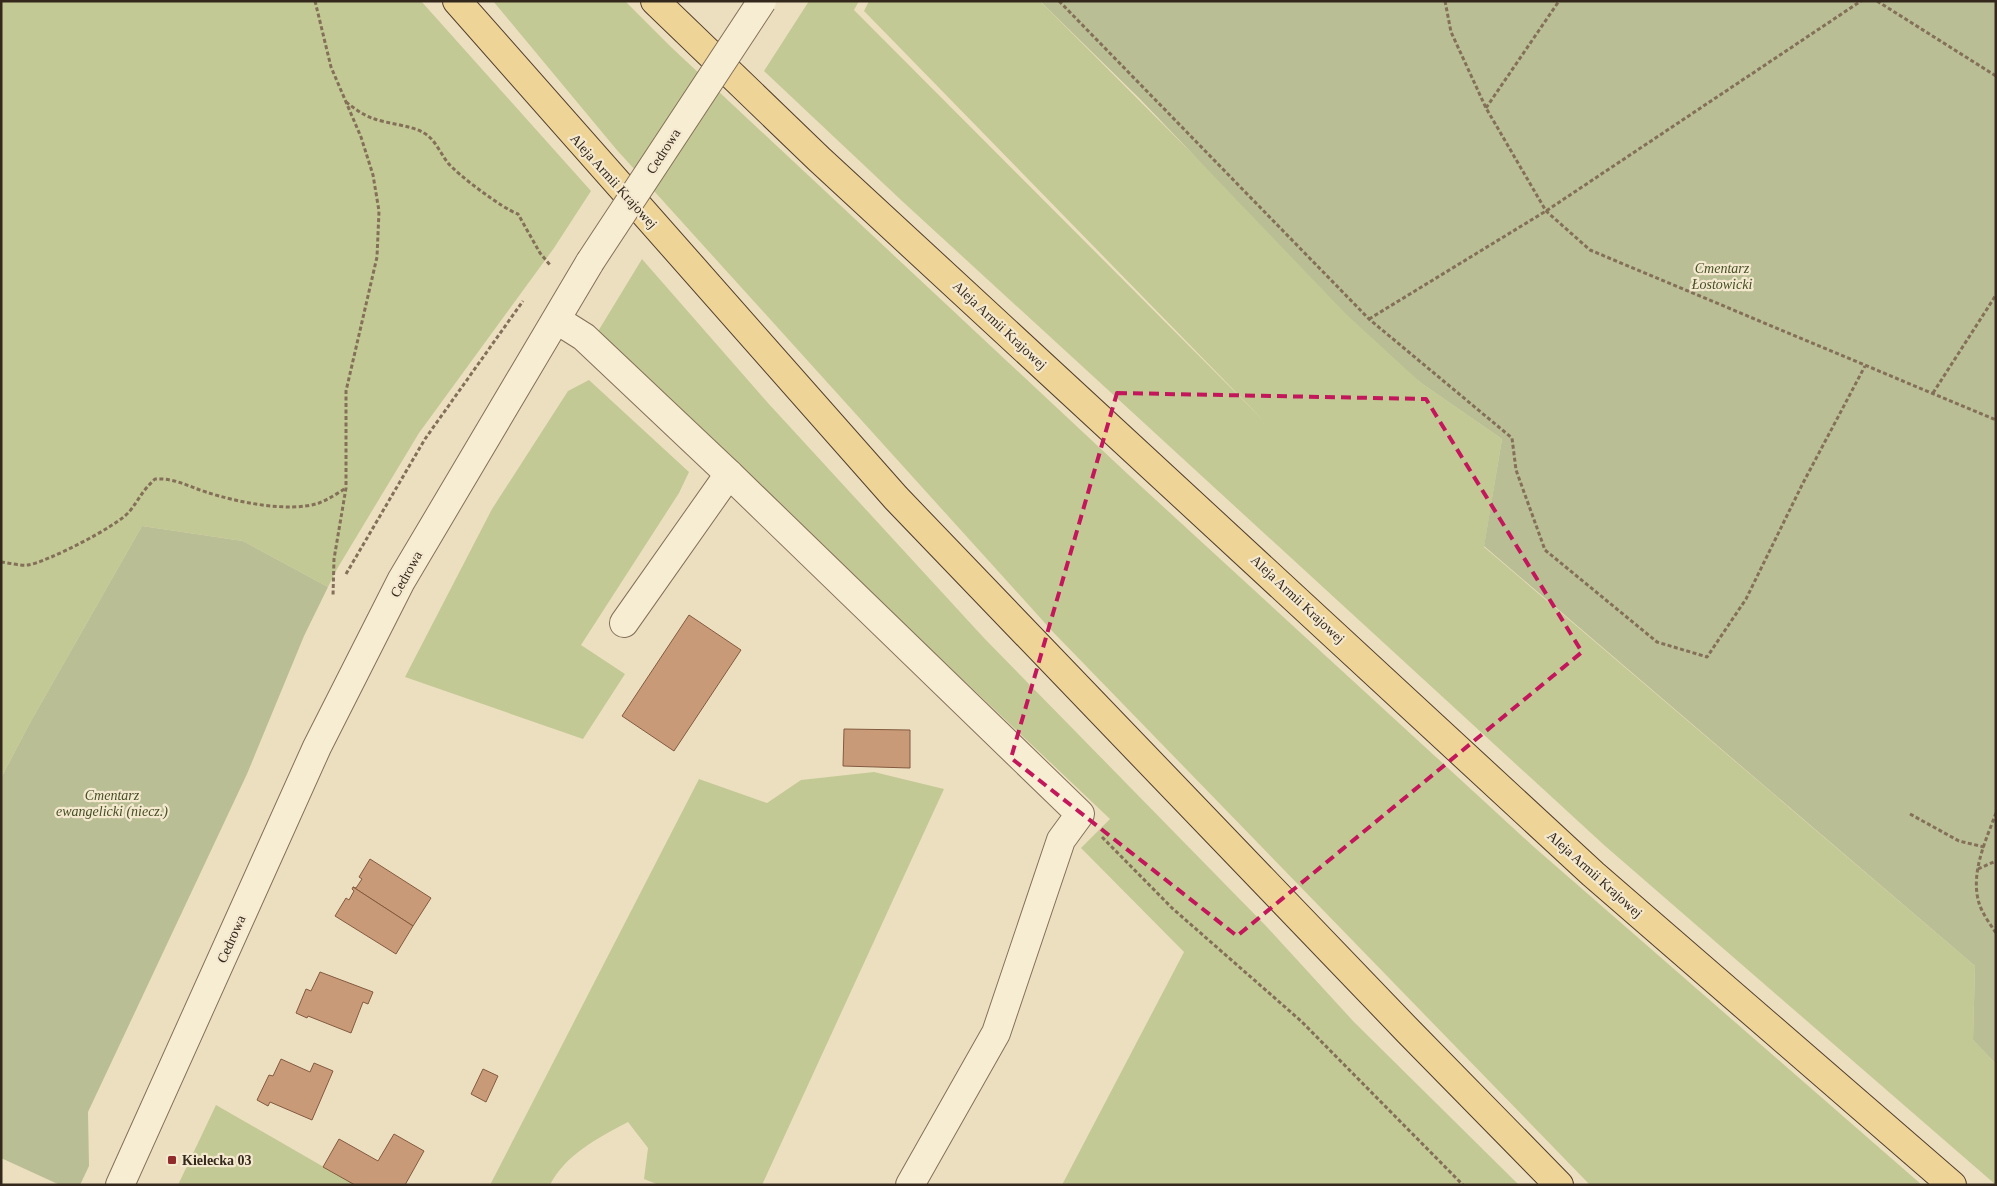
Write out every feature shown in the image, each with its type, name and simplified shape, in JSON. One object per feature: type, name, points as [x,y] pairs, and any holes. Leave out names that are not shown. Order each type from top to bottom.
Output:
[{"type":"main road","name":"Aleja Armii Krajowej","points":[[457,1],[896,498],[1409,1032],[1559,1185]]},
{"type":"main road","name":"Aleja Armii Krajowej","points":[[655,1],[819,158],[1594,874],[1952,1185]]},
{"type":"street","name":"Cedrowa","points":[[120,1185],[317,747],[401,581],[590,262],[762,1]]},
{"type":"street","points":[[557,320],[584,337],[729,474],[1080,814],[1061,840],[996,1033],[910,1185]]},
{"type":"street","points":[[624,623],[729,474]]},
{"type":"path","points":[[315,1],[331,67],[364,146],[379,211],[377,256],[346,392],[346,488],[334,559],[334,596]]},
{"type":"path","points":[[1059,1],[1369,318],[1512,438],[1516,470],[1545,550],[1657,642],[1707,658],[1746,599],[1802,485],[1865,366]]},
{"type":"path","points":[[1445,1],[1452,32],[1486,108],[1546,211],[1590,250],[1996,420]]},
{"type":"path","points":[[1486,108],[1559,1]]},
{"type":"path","points":[[1369,318],[1546,211],[1861,1]]},
{"type":"path","points":[[1877,1],[1996,76]]},
{"type":"path","points":[[346,102],[370,118],[424,133],[448,163],[464,178],[493,198],[506,210],[518,214],[540,253],[550,265]]},
{"type":"path","points":[[1933,393],[1996,295]]},
{"type":"path","points":[[346,574],[425,439],[523,301]]},
{"type":"path","points":[[1,562],[26,565],[44,561],[108,529],[129,512],[142,490],[155,480],[175,479],[206,492],[252,503],[286,507],[319,503],[346,488]]},
{"type":"path","points":[[1996,813],[1978,869],[1976,887],[1979,904],[1996,933]]},
{"type":"path","points":[[1080,814],[1172,908],[1301,1021],[1463,1185]]},
{"type":"path","points":[[1910,814],[1959,841],[1984,848]]},
{"type":"path","points":[[1978,869],[1996,861]]},
{"type":"highlighted area","points":[[1117,393],[1426,399],[1582,652],[1237,936],[1011,758]]},
{"type":"green space","points":[[1,1],[421,1],[591,191],[554,248],[419,433],[328,587],[243,541],[142,526],[31,721],[1,778]]},
{"type":"green space","points":[[493,1],[625,1],[671,47],[1132,478],[1534,847],[1922,1185],[1590,1185],[1053,632],[616,149]]},
{"type":"green space","points":[[809,1],[859,1],[854,10],[1265,422],[864,11],[869,1],[1040,1],[1421,383],[1502,439],[1484,547],[1975,966],[1973,1040],[1996,1064],[1996,1185],[1604,845],[902,201],[764,71]]},
{"type":"green space","name":"Cmentarz Łostowicki","points":[[1040,1],[1996,1],[1996,1064],[1973,1040],[1975,966],[1484,546],[1502,439],[1421,383],[1346,314],[1140,99]]},
{"type":"green space","points":[[642,259],[768,403],[984,638],[1266,926],[1354,1022],[1519,1185],[1062,1185],[1184,952],[1081,848],[1110,819],[597,333]]},
{"type":"green space","points":[[589,380],[689,472],[679,493],[581,645],[625,674],[583,739],[405,677],[492,509],[568,391]]},
{"type":"green space","name":"Cmentarz ewangelicki (niecz.)","points":[[142,526],[243,541],[328,587],[304,636],[247,774],[88,1112],[89,1166],[80,1185],[60,1185],[1,1158],[1,778],[31,721]]},
{"type":"green space","points":[[874,772],[944,789],[762,1185],[659,1185],[644,1179],[648,1148],[628,1122],[594,1141],[574,1156],[565,1164],[550,1185],[490,1185],[699,779],[767,803],[801,780]]},
{"type":"green space","points":[[216,1105],[355,1185],[178,1185]]},
{"type":"building","points":[[689,615],[741,650],[674,751],[622,716]]},
{"type":"building","points":[[844,729],[910,730],[910,768],[843,766]]},
{"type":"building","points":[[370,859],[431,898],[413,926],[353,887],[356,888],[362,879],[359,877]]},
{"type":"building","points":[[353,887],[413,926],[396,954],[335,916],[346,898],[349,900],[354,891]]},
{"type":"building","points":[[320,972],[373,992],[368,1004],[363,1002],[351,1033],[296,1013],[306,989],[311,991]]},
{"type":"building","points":[[281,1059],[310,1072],[314,1063],[333,1071],[312,1120],[270,1102],[268,1106],[257,1100],[269,1075],[273,1076]]},
{"type":"building","points":[[483,1069],[498,1076],[486,1102],[471,1094]]},
{"type":"building","points":[[394,1134],[424,1151],[405,1185],[355,1185],[323,1167],[339,1139],[378,1161]]},
{"type":"place","name":"Kielecka 03","points":[[172,1160]]}]
